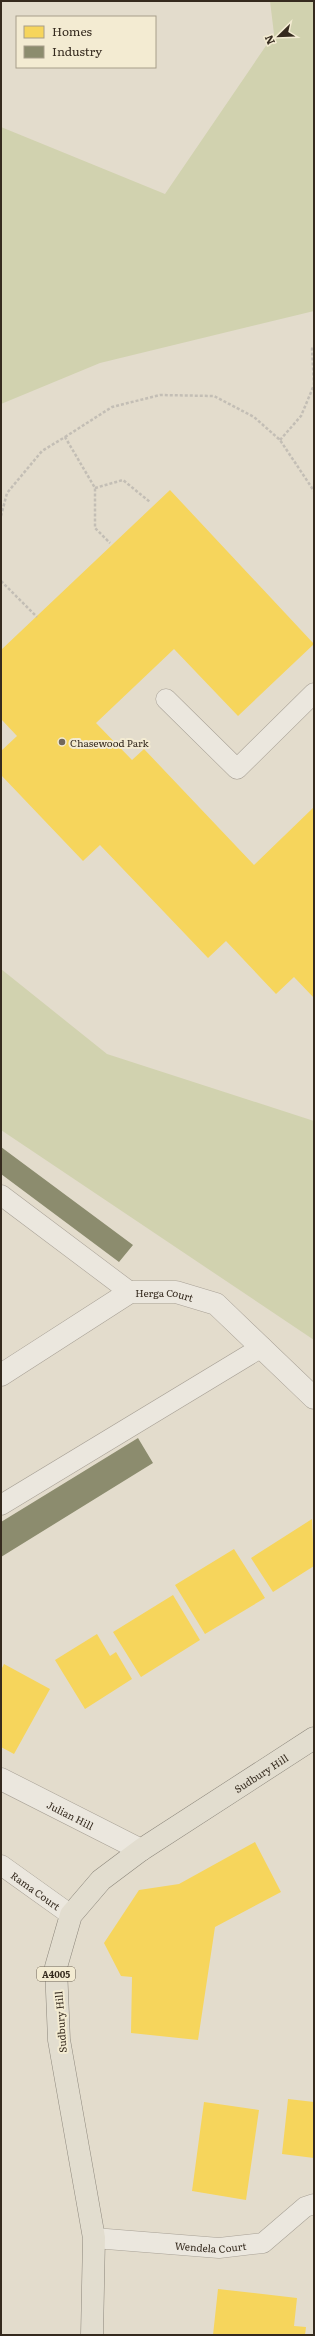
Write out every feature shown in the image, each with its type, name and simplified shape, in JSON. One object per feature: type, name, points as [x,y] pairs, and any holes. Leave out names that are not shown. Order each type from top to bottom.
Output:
[{"type":"main road","name":"Sudbury Hill","points":[[92,2335],[94,2238],[59,2040],[56,1966],[71,1914],[101,1880],[141,1850],[314,1738]]},
{"type":"street","name":"Herga Court","points":[[1,1375],[130,1292],[176,1292],[216,1304],[314,1398]]},
{"type":"street","name":"Julian Hill","points":[[1,1779],[141,1850]]},
{"type":"lane","points":[[166,699],[237,769],[314,693]]},
{"type":"lane","points":[[1,1195],[130,1292]]},
{"type":"lane","points":[[1,1505],[262,1347]]},
{"type":"lane","name":"Rama Court","points":[[1,1865],[71,1914]]},
{"type":"lane","name":"Wendela Court","points":[[94,2238],[218,2248],[263,2243],[305,2207],[314,2204]]},
{"type":"path","points":[[280,440],[300,416],[314,385],[312,349],[314,346]]},
{"type":"path","points":[[1,516],[8,493],[42,451],[112,407],[160,395],[214,396],[254,417],[280,440],[314,491]]},
{"type":"path","points":[[65,437],[95,488],[95,528],[110,543]]},
{"type":"path","points":[[95,488],[123,480],[150,502]]},
{"type":"path","points":[[1,581],[37,617]]},
{"type":"green space","points":[[270,1],[314,1],[314,311],[100,363],[1,404],[1,127],[165,194],[274,34]]},
{"type":"green space","points":[[1,969],[107,1054],[314,1121],[314,1340],[1,1130]]},
{"type":"building: Homes","name":"Chasewood Park","points":[[170,490],[314,644],[238,716],[174,649],[96,723],[132,760],[144,749],[254,865],[314,807],[314,998],[294,977],[276,994],[226,941],[208,958],[100,845],[83,861],[1,775],[1,751],[17,736],[1,719],[1,650]]},
{"type":"building: Homes","points":[[312,1519],[314,1566],[273,1592],[251,1558]]},
{"type":"building: Homes","points":[[234,1549],[265,1598],[205,1634],[175,1585]]},
{"type":"building: Homes","points":[[173,1595],[200,1640],[141,1677],[113,1632]]},
{"type":"building: Homes","points":[[97,1634],[110,1656],[116,1652],[132,1679],[85,1709],[55,1660]]},
{"type":"building: Homes","points":[[4,1664],[50,1689],[14,1754],[1,1747],[1,1670]]},
{"type":"building: Homes","points":[[255,1842],[281,1892],[215,1927],[198,2040],[131,2033],[132,1977],[121,1976],[104,1943],[139,1890],[179,1884]]},
{"type":"building: Homes","points":[[288,2099],[314,2102],[314,2158],[282,2154]]},
{"type":"building: Homes","points":[[204,2102],[259,2110],[246,2200],[192,2191]]},
{"type":"building: Homes","points":[[218,2289],[297,2298],[294,2326],[306,2327],[305,2335],[213,2335]]},
{"type":"building: Industry","points":[[1,1147],[133,1245],[119,1262],[1,1174]]},
{"type":"building: Industry","points":[[138,1438],[153,1463],[1,1557],[1,1522]]},
{"type":"place","name":"Chasewood Park","points":[[62,742]]}]
